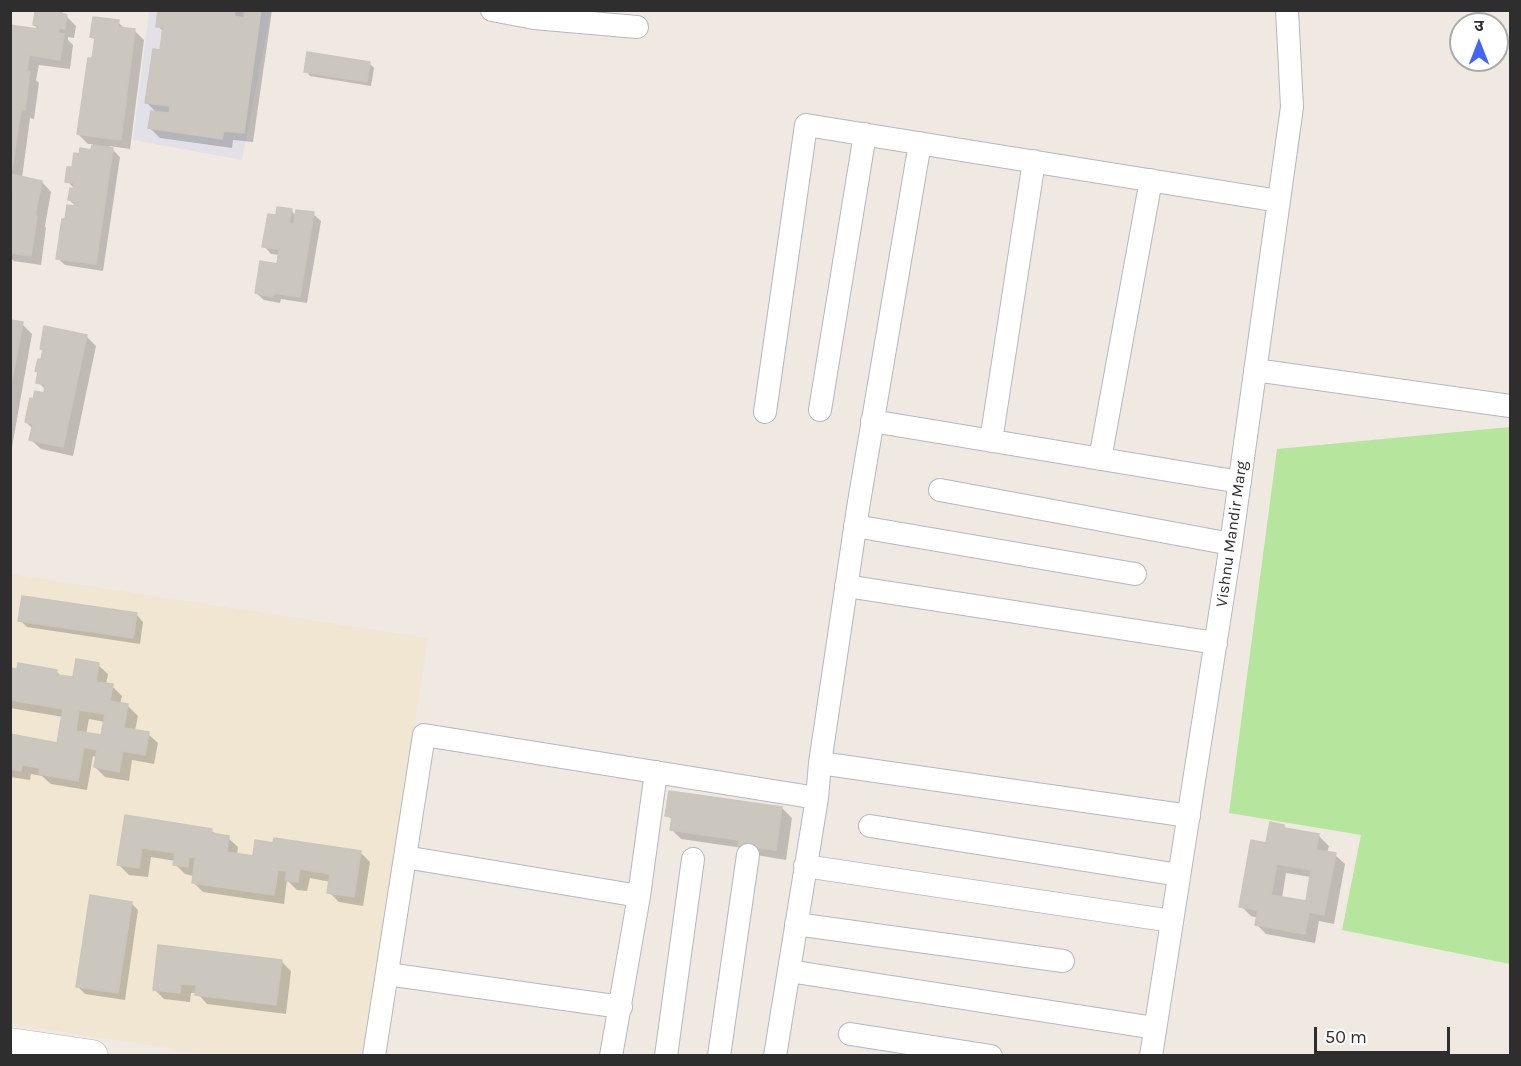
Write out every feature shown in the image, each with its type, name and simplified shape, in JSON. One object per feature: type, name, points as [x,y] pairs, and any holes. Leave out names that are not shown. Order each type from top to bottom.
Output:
[{"type":"street","points":[[492,10],[637,27]]},
{"type":"street","name":"Vishnu Mandir Marg","points":[[1151,1056],[1231,544],[1292,107],[1287,10]]},
{"type":"street","points":[[765,412],[806,125],[1279,201]]},
{"type":"street","points":[[820,410],[865,134]]},
{"type":"street","points":[[775,1056],[818,798],[820,763],[855,526],[920,143]]},
{"type":"street","points":[[991,441],[1034,161]]},
{"type":"street","points":[[1100,459],[1151,180]]},
{"type":"street","points":[[1255,370],[1510,406]]},
{"type":"street","points":[[872,421],[1240,482]]},
{"type":"street","points":[[940,490],[1231,544]]},
{"type":"street","points":[[855,526],[1135,574]]},
{"type":"street","points":[[846,586],[1216,643]]},
{"type":"street","points":[[374,1056],[424,735],[818,798]]},
{"type":"street","points":[[820,763],[1189,816]]},
{"type":"street","points":[[611,1056],[639,896],[656,772]]},
{"type":"street","points":[[870,826],[1179,875]]},
{"type":"street","points":[[719,1056],[747,855]]},
{"type":"street","points":[[405,857],[639,896]]},
{"type":"street","points":[[666,1056],[693,859]]},
{"type":"street","points":[[805,866],[1172,921]]},
{"type":"street","points":[[796,924],[1063,961]]},
{"type":"street","points":[[789,971],[1155,1028]]},
{"type":"street","points":[[387,974],[621,1007]]},
{"type":"street","points":[[850,1034],[991,1056]]},
{"type":"street","points":[[10,1044],[92,1056]]},
{"type":"shaded area","points":[[149,11],[271,11],[242,160],[133,140]]},
{"type":"shaded area","points":[[10,574],[428,638],[363,1055],[213,1055],[11,1024]]},
{"type":"green space","points":[[1510,427],[1510,964],[1342,930],[1361,835],[1229,813],[1277,449]]},
{"type":"building","points":[[45,10],[60,10],[60,13],[67,15],[65,29],[59,28],[58,33],[64,34],[60,60],[29,55],[27,72],[30,72],[25,110],[21,109],[12,169],[10,169],[10,25],[38,29],[39,26],[33,25],[35,12],[45,13]]},
{"type":"building","points":[[158,10],[235,10],[234,16],[244,18],[245,10],[261,10],[244,133],[224,131],[222,139],[148,128],[151,111],[169,113],[170,106],[145,103],[153,49],[160,50],[163,27],[156,27]]},
{"type":"building","points":[[93,17],[119,20],[118,27],[135,29],[121,140],[77,134],[88,58],[92,58],[95,38],[90,37]]},
{"type":"building","points":[[307,52],[370,62],[367,82],[304,72]]},
{"type":"building","points":[[92,145],[113,148],[96,264],[56,259],[62,219],[65,219],[67,205],[75,206],[75,201],[68,200],[70,188],[73,189],[74,183],[65,182],[67,167],[72,167],[74,153],[79,154],[80,148],[91,150]]},
{"type":"building","points":[[10,174],[42,181],[35,216],[37,216],[31,256],[10,253],[10,198],[13,196],[10,195]]},
{"type":"building","points":[[277,207],[292,209],[289,223],[294,224],[296,210],[314,212],[300,297],[274,293],[273,297],[255,293],[260,261],[277,264],[279,249],[262,247],[268,214],[276,215]]},
{"type":"building","points":[[10,320],[23,322],[10,391]]},
{"type":"building","points":[[44,326],[87,335],[63,447],[29,440],[33,424],[25,422],[30,398],[33,399],[35,391],[44,393],[45,385],[36,383],[38,372],[35,371],[43,350],[40,349]]},
{"type":"building","points":[[22,596],[137,613],[133,638],[18,621]]},
{"type":"building","points":[[76,659],[99,663],[96,682],[113,684],[110,701],[128,704],[124,728],[149,732],[145,755],[123,751],[119,772],[94,767],[97,750],[84,747],[78,781],[39,774],[40,768],[22,765],[21,771],[10,769],[10,734],[57,743],[63,709],[10,700],[10,668],[17,669],[18,663],[57,670],[56,675],[73,677]],"holes":[[[79,710],[105,714],[101,735],[76,731]]]},
{"type":"building","points":[[669,791],[782,807],[776,850],[738,845],[739,840],[670,830],[672,817],[665,816]]},
{"type":"building","points":[[125,815],[212,829],[211,833],[229,836],[227,852],[253,856],[255,840],[273,843],[274,838],[361,851],[354,897],[327,893],[330,874],[300,869],[298,882],[285,881],[287,871],[278,870],[274,895],[192,883],[195,858],[189,857],[188,867],[173,865],[175,853],[142,848],[139,868],[117,865]]},
{"type":"building","points":[[1270,822],[1284,825],[1284,828],[1319,834],[1316,850],[1336,853],[1324,915],[1309,912],[1305,934],[1255,925],[1258,910],[1239,907],[1251,840],[1266,843]],"holes":[[[1277,864],[1311,870],[1306,901],[1271,895]]]},
{"type":"building","points":[[90,895],[132,902],[118,993],[76,987]]},
{"type":"building","points":[[158,945],[282,960],[276,1005],[195,995],[196,985],[181,984],[180,993],[153,990]]}]
